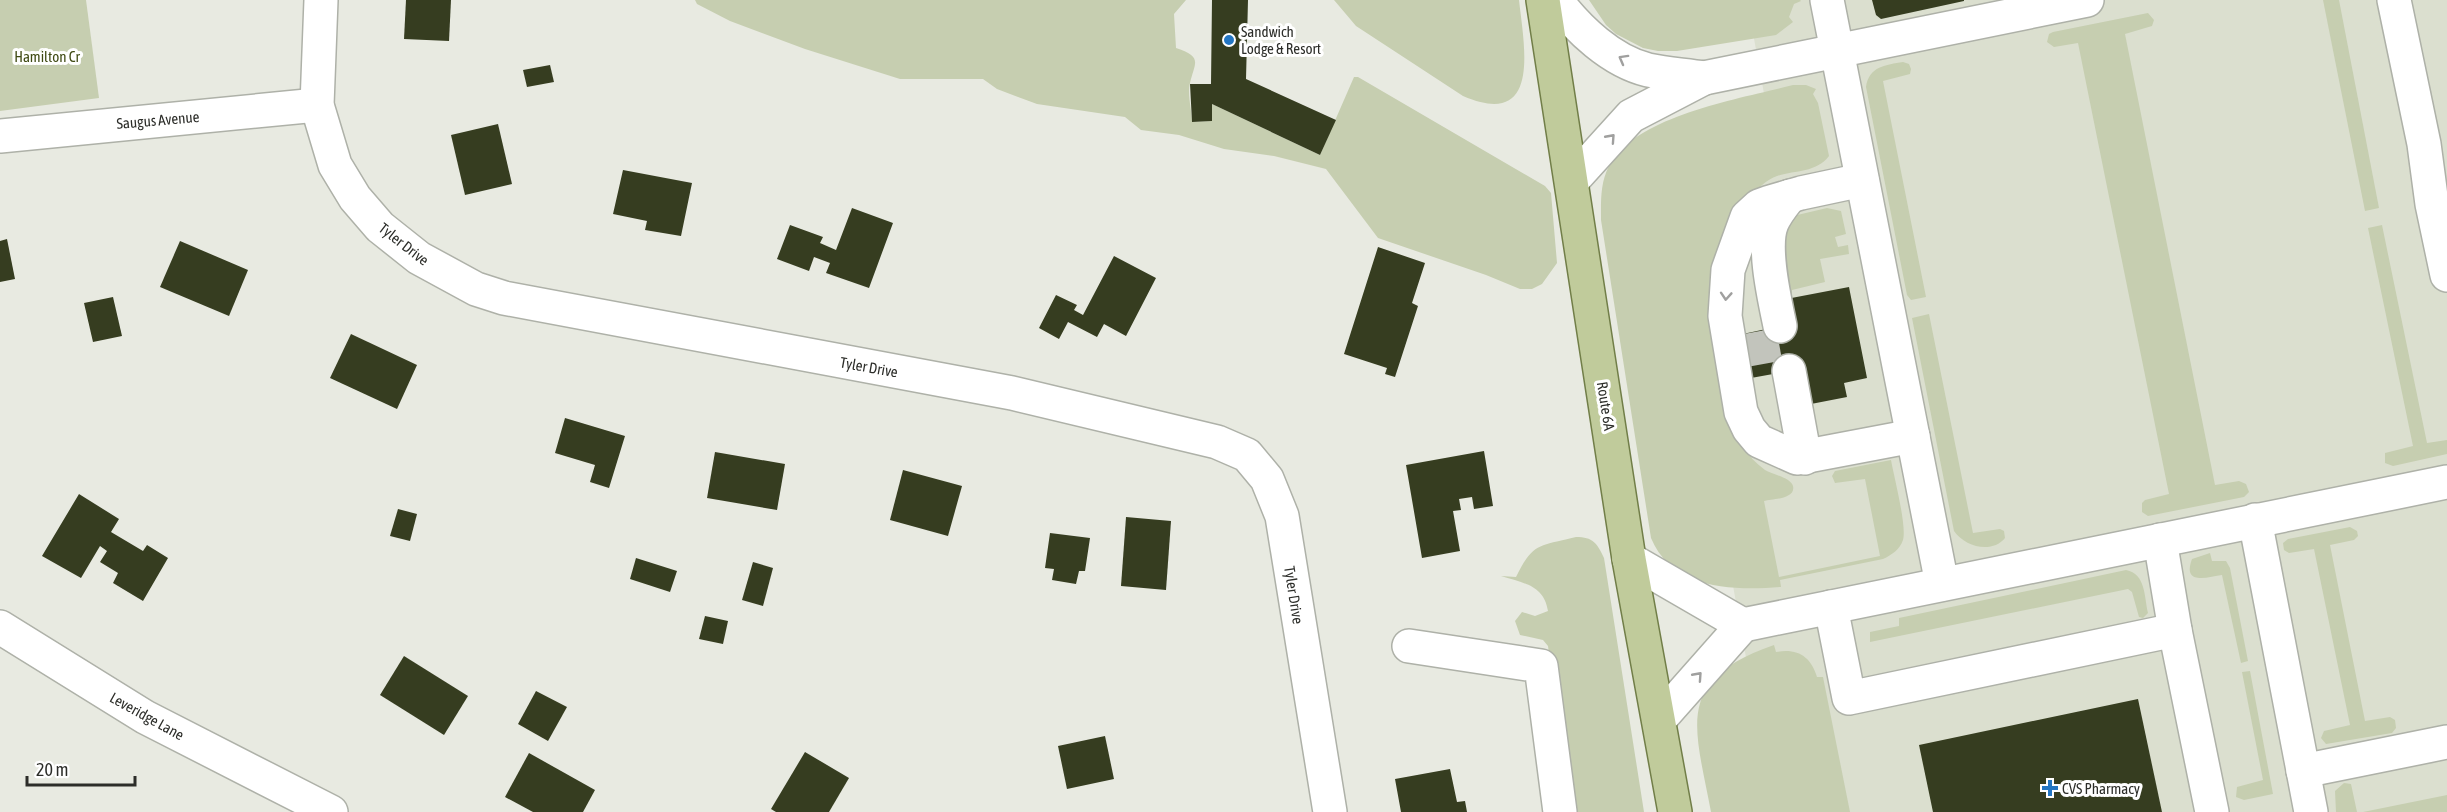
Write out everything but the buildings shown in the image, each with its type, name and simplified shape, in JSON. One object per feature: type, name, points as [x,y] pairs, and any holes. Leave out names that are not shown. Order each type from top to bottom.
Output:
[{"type":"main road","name":"Route 6A","points":[[1543,0],[1629,559],[1675,812]]},
{"type":"street","name":"Tyler Drive","points":[[321,0],[317,105],[335,165],[355,198],[380,227],[418,258],[476,289],[504,298],[1012,393],[1217,442],[1247,455],[1268,479],[1282,516],[1330,812]]},
{"type":"street","points":[[1556,0],[1574,23],[1627,62],[1647,69],[1704,78]]},
{"type":"street","points":[[1827,0],[1942,584]]},
{"type":"street","points":[[1572,181],[1631,116],[1704,78],[2086,0]]},
{"type":"street","points":[[2394,0],[2424,144],[2432,204],[2447,275]]},
{"type":"street","name":"Saugus Avenue","points":[[0,136],[317,105]]},
{"type":"street","points":[[1862,180],[1780,199],[1759,206],[1747,217],[1737,239],[1728,270],[1725,316],[1741,412],[1749,429],[1759,441],[1800,456],[1913,436]]},
{"type":"street","points":[[1770,328],[1770,226],[1778,211],[1780,199]]},
{"type":"street","points":[[1778,373],[1800,456]]},
{"type":"street","points":[[1659,720],[1743,625],[2447,482]]},
{"type":"street","points":[[2255,520],[2311,812]]},
{"type":"street","points":[[2160,540],[2175,630],[2212,812]]},
{"type":"street","points":[[1629,559],[1743,625]]},
{"type":"street","points":[[1831,607],[1849,698],[2175,630]]},
{"type":"street","name":"Leveridge Lane","points":[[0,627],[145,717],[331,812]]},
{"type":"street","points":[[1409,646],[1542,666],[1560,812]]},
{"type":"street","points":[[2303,771],[2447,742]]},
{"type":"shaded area","points":[[1747,0],[2447,0],[2447,812],[1774,812],[1682,304],[1775,154]]},
{"type":"green space","name":"Hamilton Cr","points":[[0,0],[86,0],[99,98],[0,111]]},
{"type":"green space","points":[[695,0],[1186,0],[1174,14],[1176,48],[1190,54],[1195,61],[1189,87],[1192,122],[1212,121],[1212,104],[1320,155],[1354,77],[1358,77],[1545,186],[1551,193],[1557,263],[1542,284],[1532,289],[1520,289],[1378,238],[1326,169],[1274,156],[1224,149],[1179,135],[1141,130],[1125,117],[1037,104],[997,89],[983,79],[900,79],[805,49],[730,21],[697,4]]},
{"type":"green space","points":[[1334,0],[1519,0],[1524,60],[1517,93],[1506,102],[1488,104],[1463,96],[1356,26]]},
{"type":"green space","points":[[1589,0],[1801,1],[1794,4],[1789,17],[1793,22],[1776,35],[1677,51],[1658,51],[1643,48],[1616,34],[1606,25]]},
{"type":"green space","points":[[2323,0],[2339,0],[2379,208],[2365,211]]},
{"type":"green space","points":[[2148,13],[2154,20],[2152,26],[2125,34],[2215,485],[2239,481],[2246,484],[2249,492],[2244,497],[2148,516],[2142,512],[2142,503],[2145,500],[2169,494],[2078,43],[2054,47],[2047,42],[2049,34],[2053,32]]},
{"type":"green space","points":[[1903,62],[1909,64],[1910,74],[1883,81],[1926,297],[1911,300],[1907,295],[1866,87],[1871,75],[1879,68]]},
{"type":"green space","points":[[1793,85],[1806,85],[1816,89],[1813,94],[1818,103],[1829,156],[1812,168],[1773,177],[1750,195],[1726,418],[1747,453],[1765,470],[1785,478],[1793,486],[1791,494],[1764,501],[1779,577],[1880,556],[1865,479],[1835,483],[1832,476],[1835,471],[1891,460],[1904,533],[1900,546],[1883,559],[1780,580],[1781,587],[1724,587],[1688,577],[1673,568],[1661,555],[1651,538],[1601,220],[1601,199],[1609,166],[1623,148],[1642,134],[1665,122],[1719,103]]},
{"type":"green space","points":[[1827,208],[1841,211],[1846,234],[1835,237],[1838,247],[1848,245],[1849,254],[1820,259],[1825,282],[1792,290],[1792,297],[1783,299],[1782,230],[1793,216]]},
{"type":"green space","points":[[2382,225],[2427,443],[2447,440],[2447,454],[2393,466],[2385,463],[2385,453],[2413,446],[2368,228]]},
{"type":"green space","points":[[1929,314],[1973,533],[2000,529],[2004,531],[2005,538],[1993,546],[1972,544],[1959,537],[1954,531],[1912,318]]},
{"type":"green space","points":[[2350,527],[2357,531],[2358,536],[2354,540],[2330,545],[2365,721],[2390,717],[2395,720],[2396,728],[2392,733],[2326,744],[2321,738],[2324,731],[2350,725],[2314,549],[2289,553],[2284,550],[2283,543],[2288,539]]},
{"type":"green space","points":[[1576,537],[1587,538],[1594,542],[1604,558],[1644,812],[1571,812],[1548,646],[1543,640],[1520,635],[1515,621],[1522,612],[1535,616],[1548,611],[1546,602],[1531,586],[1501,576],[1516,577],[1527,557],[1539,547]]},
{"type":"green space","points":[[2210,553],[2212,561],[2226,561],[2230,568],[2248,661],[2241,663],[2222,575],[2198,578],[2190,573],[2192,559]]},
{"type":"green space","points":[[2126,570],[2133,572],[2141,581],[2148,613],[2143,618],[2139,617],[2132,592],[2128,589],[1870,642],[1870,632],[1899,626],[1899,618]]},
{"type":"green space","points":[[1774,645],[1776,652],[1791,651],[1807,659],[1817,677],[1823,677],[1850,812],[1711,812],[1697,731],[1699,709],[1705,691],[1719,674],[1742,659]]},
{"type":"green space","points":[[2250,671],[2273,794],[2244,800],[2236,797],[2237,787],[2263,780],[2242,672]]},
{"type":"green space","points":[[2344,783],[2351,784],[2357,812],[2336,812],[2335,791]]},
{"type":"green space","points":[[2447,795],[2447,812],[2363,812]]},
{"type":"tunnel","points":[[1760,331],[1768,375]]},
{"type":"place","name":"Sandwich Lodge & Resort","points":[[1229,40]]},
{"type":"place","name":"CVS Pharmacy","points":[[2050,788]]}]
